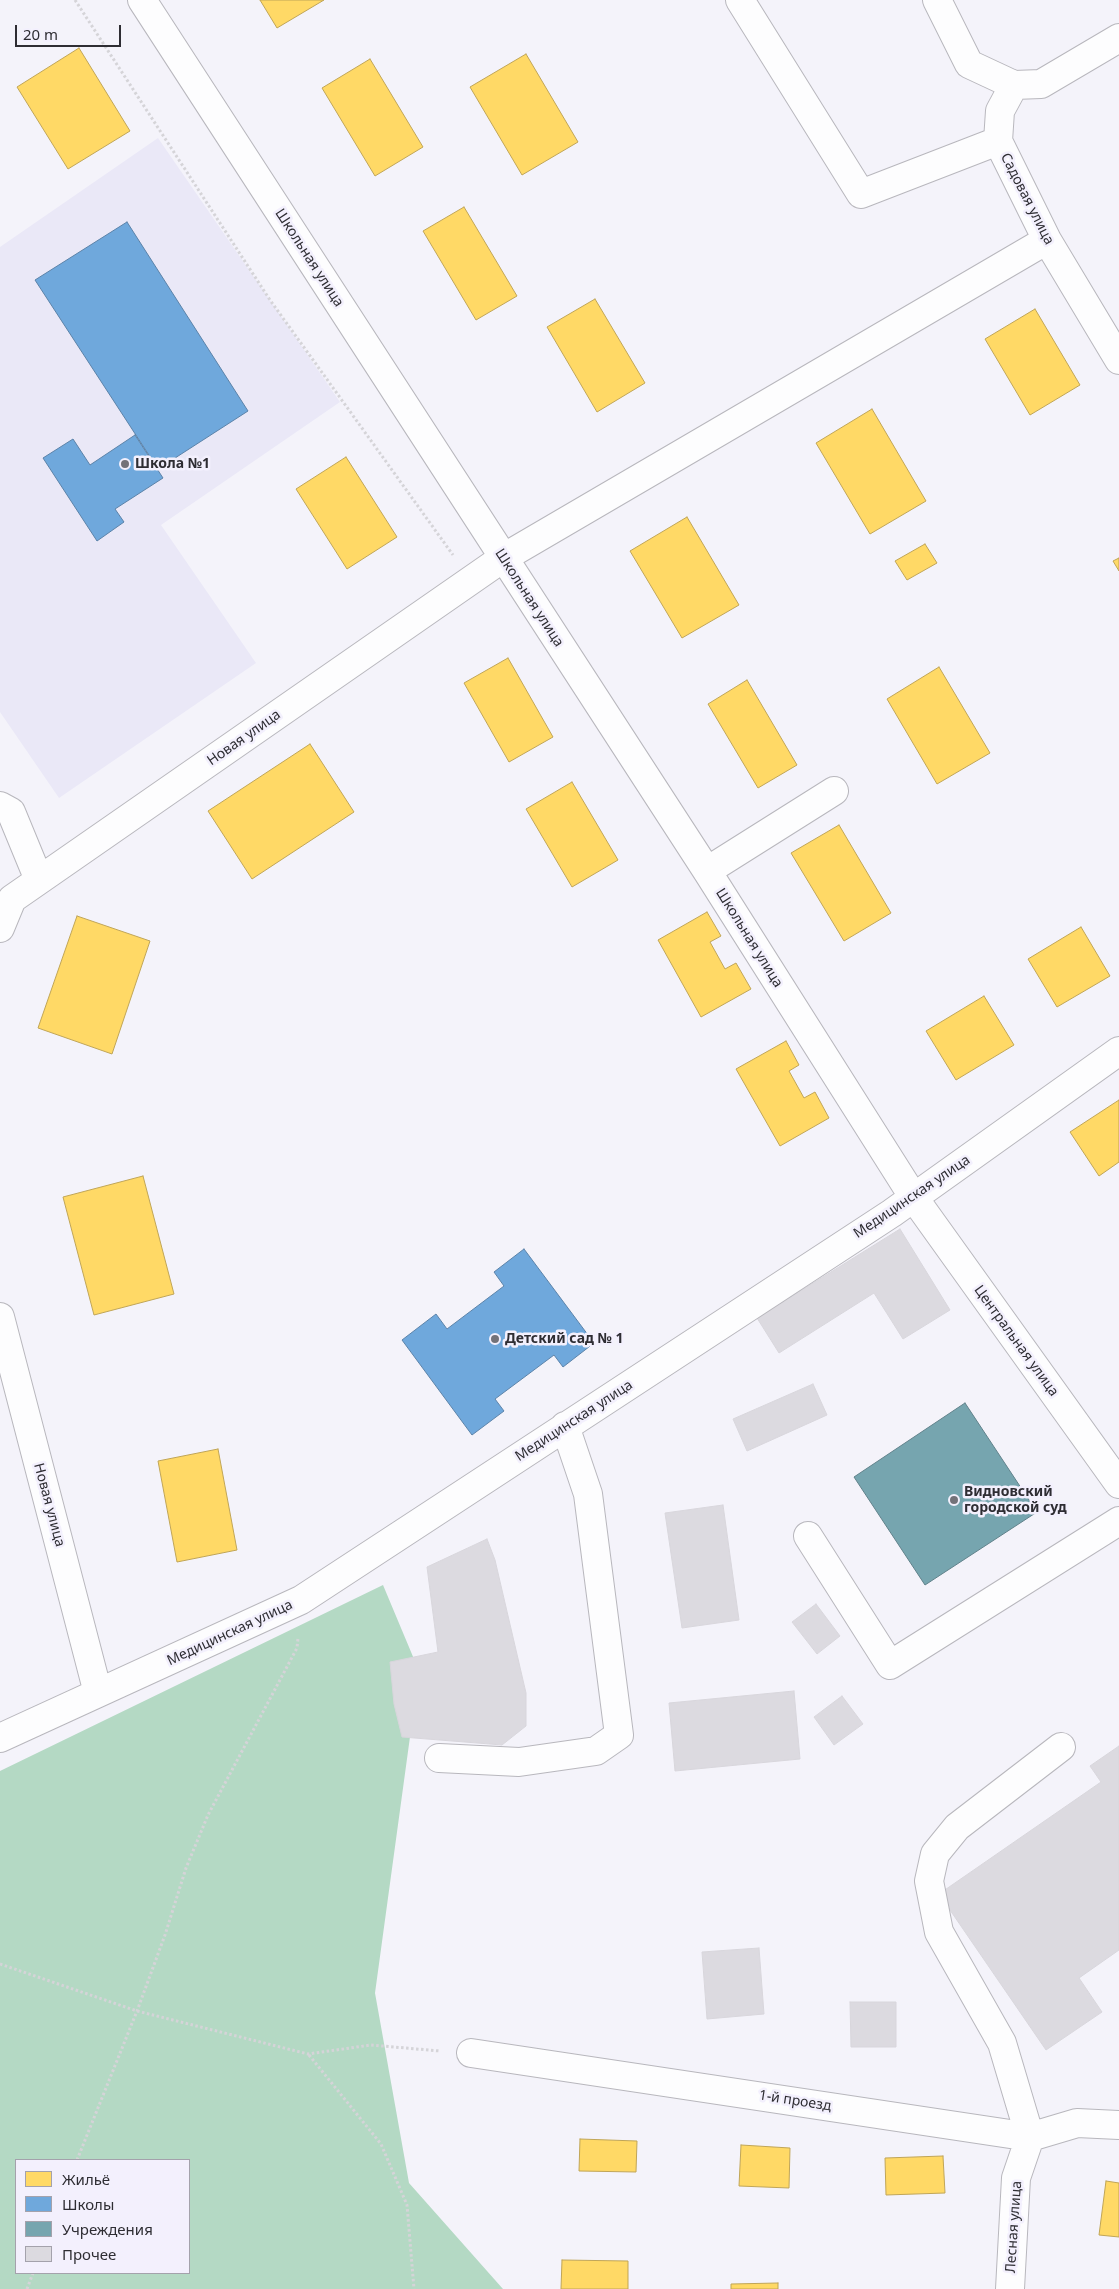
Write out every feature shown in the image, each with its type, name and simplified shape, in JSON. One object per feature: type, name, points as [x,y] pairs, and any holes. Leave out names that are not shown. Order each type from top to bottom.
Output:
[{"type":"street","name":"Школьная улица","points":[[142,0],[707,871],[914,1198]]},
{"type":"street","points":[[740,0],[861,194],[998,141]]},
{"type":"street","points":[[937,0],[969,64],[1014,85],[1042,84],[1119,38]]},
{"type":"street","name":"Садовая улица","points":[[1014,85],[1000,111],[998,141],[1047,240],[1119,360]]},
{"type":"street","name":"Новая улица","points":[[0,928],[12,899],[503,558],[1047,240]]},
{"type":"street","points":[[707,871],[834,791]]},
{"type":"street","points":[[0,806],[10,812],[39,880]]},
{"type":"street","name":"Медицинская улица","points":[[0,1738],[301,1600],[914,1198],[1119,1051]]},
{"type":"street","name":"Центральная улица","points":[[914,1198],[1119,1484]]},
{"type":"street","name":"Новая улица","points":[[0,1317],[98,1693]]},
{"type":"street","points":[[439,1758],[519,1762],[596,1751],[619,1735],[588,1494],[566,1426]]},
{"type":"street","points":[[808,1536],[890,1665],[1119,1521]]},
{"type":"street","points":[[1030,2137],[1002,2043],[939,1932],[929,1880],[935,1854],[957,1826],[1061,1747]]},
{"type":"street","name":"1-й проезд","points":[[471,2053],[1030,2137],[1077,2123],[1119,2125]]},
{"type":"street","name":"Лесная улица","points":[[1010,2289],[1016,2178],[1030,2137]]},
{"type":"path","points":[[75,0],[270,300],[471,580]]},
{"type":"path","points":[[77,2159],[137,2011],[165,1935],[186,1868],[208,1815],[297,1648],[301,1600]]},
{"type":"path","points":[[0,1964],[137,2011],[308,2054],[370,2045],[471,2053]]},
{"type":"path","points":[[308,2054],[381,2144],[407,2205],[414,2289]]},
{"type":"path","points":[[27,2289],[33,2274]]},
{"type":"shaded area","name":"Школа №1","points":[[158,138],[340,402],[161,525],[256,663],[59,798],[0,712],[0,247]]},
{"type":"green space","points":[[383,1585],[419,1671],[375,1993],[409,2183],[503,2289],[0,2289],[0,1771]]},
{"type":"building: Жильё","points":[[260,0],[324,0],[277,28]]},
{"type":"building: Жильё","points":[[79,48],[130,131],[68,169],[17,87]]},
{"type":"building: Жильё","points":[[526,54],[578,142],[522,175],[470,87]]},
{"type":"building: Жильё","points":[[370,59],[423,147],[375,176],[322,88]]},
{"type":"building: Жильё","points":[[464,207],[517,296],[476,320],[423,231]]},
{"type":"building: Жильё","points":[[595,299],[645,383],[597,412],[547,327]]},
{"type":"building: Жильё","points":[[1035,309],[1080,385],[1030,415],[985,339]]},
{"type":"building: Жильё","points":[[872,409],[926,501],[870,534],[816,443]]},
{"type":"building: Жильё","points":[[346,457],[397,537],[347,569],[296,489]]},
{"type":"building: Жильё","points":[[687,517],[739,605],[682,638],[630,551]]},
{"type":"building: Жильё","points":[[925,544],[937,563],[907,580],[895,561]]},
{"type":"building: Жильё","points":[[1119,558],[1119,571],[1113,561]]},
{"type":"building: Жильё","points":[[508,658],[553,737],[509,762],[464,683]]},
{"type":"building: Жильё","points":[[939,667],[990,753],[937,784],[887,699]]},
{"type":"building: Жильё","points":[[747,680],[797,765],[758,788],[708,704]]},
{"type":"building: Жильё","points":[[310,744],[354,812],[252,879],[208,811]]},
{"type":"building: Жильё","points":[[572,782],[618,860],[572,887],[526,809]]},
{"type":"building: Жильё","points":[[839,825],[891,913],[844,941],[791,853]]},
{"type":"building: Жильё","points":[[707,912],[721,936],[710,942],[725,969],[736,963],[751,989],[701,1017],[658,940]]},
{"type":"building: Жильё","points":[[77,916],[150,941],[112,1054],[38,1028]]},
{"type":"building: Жильё","points":[[1081,927],[1110,976],[1057,1007],[1028,959]]},
{"type":"building: Жильё","points":[[984,996],[1014,1045],[956,1080],[926,1031]]},
{"type":"building: Жильё","points":[[786,1041],[799,1065],[789,1071],[804,1098],[815,1092],[829,1118],[780,1146],[736,1069]]},
{"type":"building: Жильё","points":[[1119,1100],[1119,1162],[1099,1176],[1070,1132]]},
{"type":"building: Жильё","points":[[143,1176],[174,1294],[94,1315],[63,1197]]},
{"type":"building: Жильё","points":[[218,1449],[237,1550],[177,1562],[158,1461]]},
{"type":"building: Жильё","points":[[580,2139],[637,2141],[636,2172],[579,2171]]},
{"type":"building: Жильё","points":[[741,2145],[790,2148],[789,2188],[739,2186]]},
{"type":"building: Жильё","points":[[943,2156],[945,2193],[886,2195],[885,2158]]},
{"type":"building: Жильё","points":[[1106,2181],[1119,2183],[1119,2237],[1099,2235]]},
{"type":"building: Жильё","points":[[562,2260],[628,2261],[628,2289],[561,2289]]},
{"type":"building: Жильё","points":[[778,2283],[778,2289],[731,2289],[731,2284]]},
{"type":"building: Школы","points":[[127,222],[248,411],[158,469],[35,280]]},
{"type":"building: Школы","points":[[135,435],[163,478],[115,509],[124,522],[97,541],[43,458],[73,439],[90,465]]},
{"type":"building: Школы","points":[[524,1249],[594,1343],[563,1367],[554,1355],[495,1399],[504,1411],[472,1435],[402,1340],[436,1314],[447,1329],[504,1286],[494,1272]]},
{"type":"building: Учреждения","points":[[965,1403],[1037,1512],[925,1585],[854,1477]]},
{"type":"building: Прочее","points":[[900,1229],[950,1310],[903,1339],[874,1293],[779,1353],[757,1318]]},
{"type":"building: Прочее","points":[[813,1384],[827,1415],[747,1451],[733,1419]]},
{"type":"building: Прочее","points":[[723,1505],[739,1620],[682,1628],[665,1513]]},
{"type":"building: Прочее","points":[[487,1539],[495,1560],[526,1693],[526,1726],[502,1745],[402,1737],[394,1704],[390,1662],[438,1652],[427,1567]]},
{"type":"building: Прочее","points":[[816,1604],[840,1636],[817,1654],[792,1622]]},
{"type":"building: Прочее","points":[[794,1691],[800,1759],[675,1771],[669,1703]]},
{"type":"building: Прочее","points":[[842,1696],[863,1724],[834,1745],[814,1717]]},
{"type":"building: Прочее","points":[[1119,1746],[1119,1950],[1079,1978],[1102,2012],[1046,2050],[939,1894],[1101,1782],[1090,1766]]},
{"type":"building: Прочее","points":[[759,1948],[764,2014],[707,2019],[702,1952]]},
{"type":"building: Прочее","points":[[850,2002],[896,2002],[896,2047],[851,2047]]},
{"type":"place","name":"Школа №1","points":[[125,464]]},
{"type":"place","name":"Детский сад № 1","points":[[495,1339]]},
{"type":"place","name":"Видновский городской суд","points":[[954,1500]]}]
